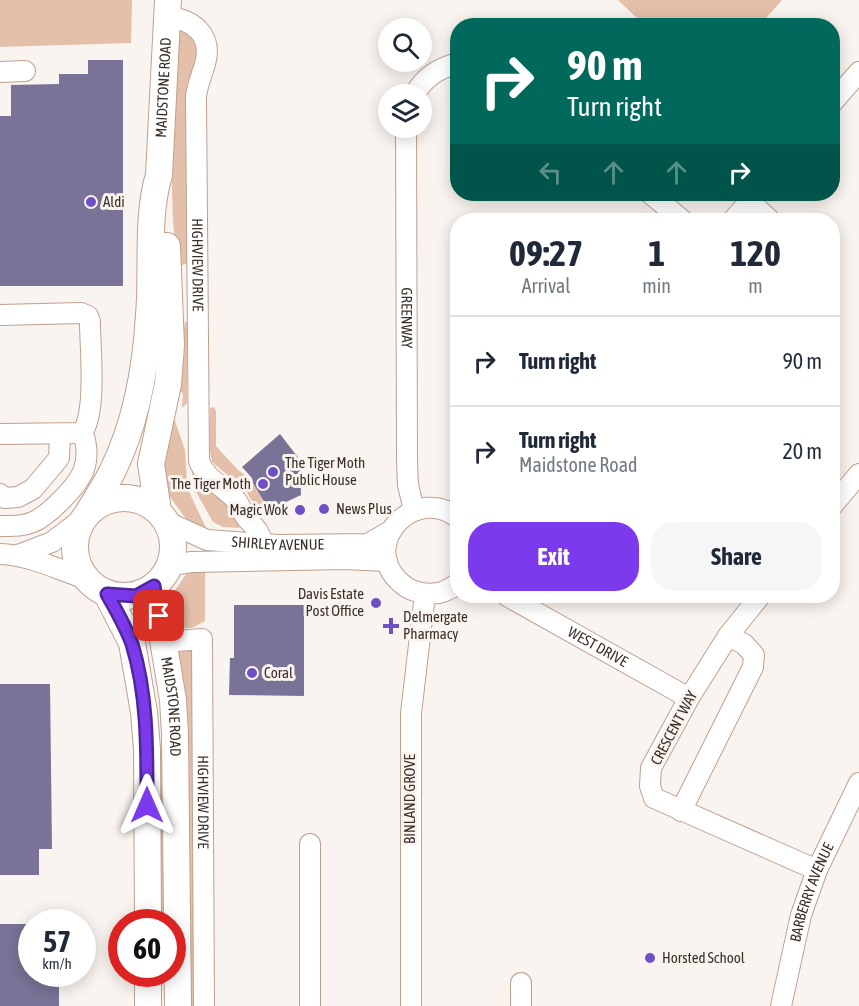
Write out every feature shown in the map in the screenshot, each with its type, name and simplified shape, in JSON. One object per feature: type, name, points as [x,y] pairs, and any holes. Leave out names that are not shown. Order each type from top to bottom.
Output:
[{"type":"main road","name":"MAIDSTONE ROAD","points":[[87,515],[118,460],[141,379],[150,315],[153,195],[159,175],[168,8]]},
{"type":"main road","name":"MAIDSTONE ROAD","points":[[159,175],[166,196],[171,345],[167,390],[152,457],[152,478],[161,516]]},
{"type":"main road","points":[[126,498],[145,502],[161,516],[172,544],[172,554],[161,578],[136,596],[97,587],[80,568],[75,550],[78,533],[87,515],[107,501],[126,498]]},
{"type":"main road","name":"MAIDSTONE ROAD","points":[[161,578],[163,642],[173,700],[175,734],[178,1006]]},
{"type":"main road","name":"MAIDSTONE ROAD","points":[[97,587],[132,644],[144,712],[147,749],[148,909]]},
{"type":"main road","points":[[148,987],[148,1006]]},
{"type":"street","name":"HIGHVIEW DRIVE","points":[[168,8],[197,27],[203,36],[206,52],[196,97],[200,460],[209,478],[237,502],[247,520],[244,530],[253,544]]},
{"type":"street","points":[[421,84],[433,73],[450,66]]},
{"type":"street","points":[[0,72],[26,71]]},
{"type":"street","points":[[840,94],[859,72]]},
{"type":"street","name":"GREENWAY","points":[[406,138],[407,461],[414,510]]},
{"type":"street","points":[[659,201],[674,213]]},
{"type":"street","points":[[739,213],[749,201]]},
{"type":"street","points":[[754,201],[762,213]]},
{"type":"street","points":[[0,315],[81,313],[89,317],[91,404],[82,432],[86,442],[86,462],[80,478],[42,517],[25,525],[0,526]]},
{"type":"street","points":[[0,434],[82,432]]},
{"type":"street","points":[[0,494],[5,498],[18,497],[33,489],[59,458],[60,434]]},
{"type":"street","points":[[840,497],[859,474]]},
{"type":"street","points":[[414,510],[435,508],[450,513]]},
{"type":"street","name":"SHIRLEY AVENUE","points":[[161,516],[203,539],[253,544],[368,544],[392,530],[399,520],[414,510]]},
{"type":"street","points":[[9,554],[52,542],[87,515]]},
{"type":"street","points":[[392,530],[386,544],[387,561],[392,573],[401,584],[412,591],[425,594],[444,591],[450,588]]},
{"type":"street","points":[[9,554],[97,587]]},
{"type":"street","name":"SHIRLEY AVENUE","points":[[161,578],[178,564],[192,562],[344,559],[387,561]]},
{"type":"street","name":"BINLAND GROVE","points":[[411,1006],[410,724],[425,594]]},
{"type":"street","name":"WEST DRIVE","points":[[519,603],[689,698]]},
{"type":"street","name":"CRESCENT WAY","points":[[754,603],[728,636],[689,698],[651,768],[650,786],[654,798],[817,870]]},
{"type":"street","points":[[681,811],[753,667],[754,655],[744,644],[728,636]]},
{"type":"street","name":"HIGHVIEW DRIVE","points":[[163,642],[202,639],[204,1006]]},
{"type":"street","name":"BARBERRY AVENUE","points":[[781,1006],[801,915],[817,870],[859,783]]},
{"type":"street","points":[[310,844],[310,1006]]},
{"type":"street","points":[[521,983],[521,1006]]},
{"type":"shaded area","points":[[0,0],[132,0],[131,43],[0,47]]},
{"type":"shaded area","points":[[618,0],[782,0],[766,18],[637,18]]},
{"type":"shaded area","points":[[184,29],[198,39],[190,263],[178,266],[174,239],[172,152],[178,37],[180,31]]},
{"type":"shaded area","points":[[185,322],[187,322],[187,403],[182,408],[183,393],[176,390]]},
{"type":"shaded area","points":[[214,407],[216,446],[237,469],[250,479],[242,487],[212,462],[210,408]]},
{"type":"shaded area","points":[[174,418],[185,450],[190,494],[207,530],[189,523],[165,490],[161,467]]},
{"type":"shaded area","points":[[192,442],[239,528],[223,527],[213,522],[196,492],[192,477]]},
{"type":"shaded area","points":[[254,484],[268,510],[259,513],[246,491]]},
{"type":"shaded area","points":[[205,571],[205,621],[192,628],[177,628],[170,621],[170,598],[186,574]]},
{"type":"shaded area","points":[[189,650],[193,652],[196,1006],[188,1006],[177,657],[179,652]]},
{"type":"shaded area","points":[[156,752],[168,752],[169,909],[158,909]]},
{"type":"building","points":[[88,60],[123,60],[123,286],[0,286],[0,116],[11,116],[11,85],[59,84],[59,74],[88,74]]},
{"type":"building","name":"The Tiger Moth Public House","points":[[280,434],[300,460],[301,495],[269,510],[252,478],[242,467]]},
{"type":"building","points":[[234,605],[304,605],[304,696],[229,695],[230,658],[234,658]]},
{"type":"building","points":[[0,684],[50,684],[52,849],[39,849],[39,875],[0,875]]},
{"type":"building","points":[[0,924],[18,924],[18,987],[59,987],[59,1006],[0,1006]]},
{"type":"place","name":"Aldi","points":[[91,202]]},
{"type":"place","name":"The Tiger Moth Public House","points":[[273,472]]},
{"type":"place","name":"The Tiger Moth","points":[[263,484]]},
{"type":"place","name":"News Plus","points":[[324,509]]},
{"type":"place","name":"Magic Wok","points":[[300,510]]},
{"type":"place","name":"Davis Estate Post Office","points":[[376,603]]},
{"type":"place","name":"Delmergate Pharmacy","points":[[391,626]]},
{"type":"place","name":"Coral","points":[[252,673]]},
{"type":"place","name":"Horsted School","points":[[650,958]]},
{"type":"route","points":[[147,805],[146,733],[137,664],[127,632],[107,594],[136,596],[154,586],[159,616]]}]
